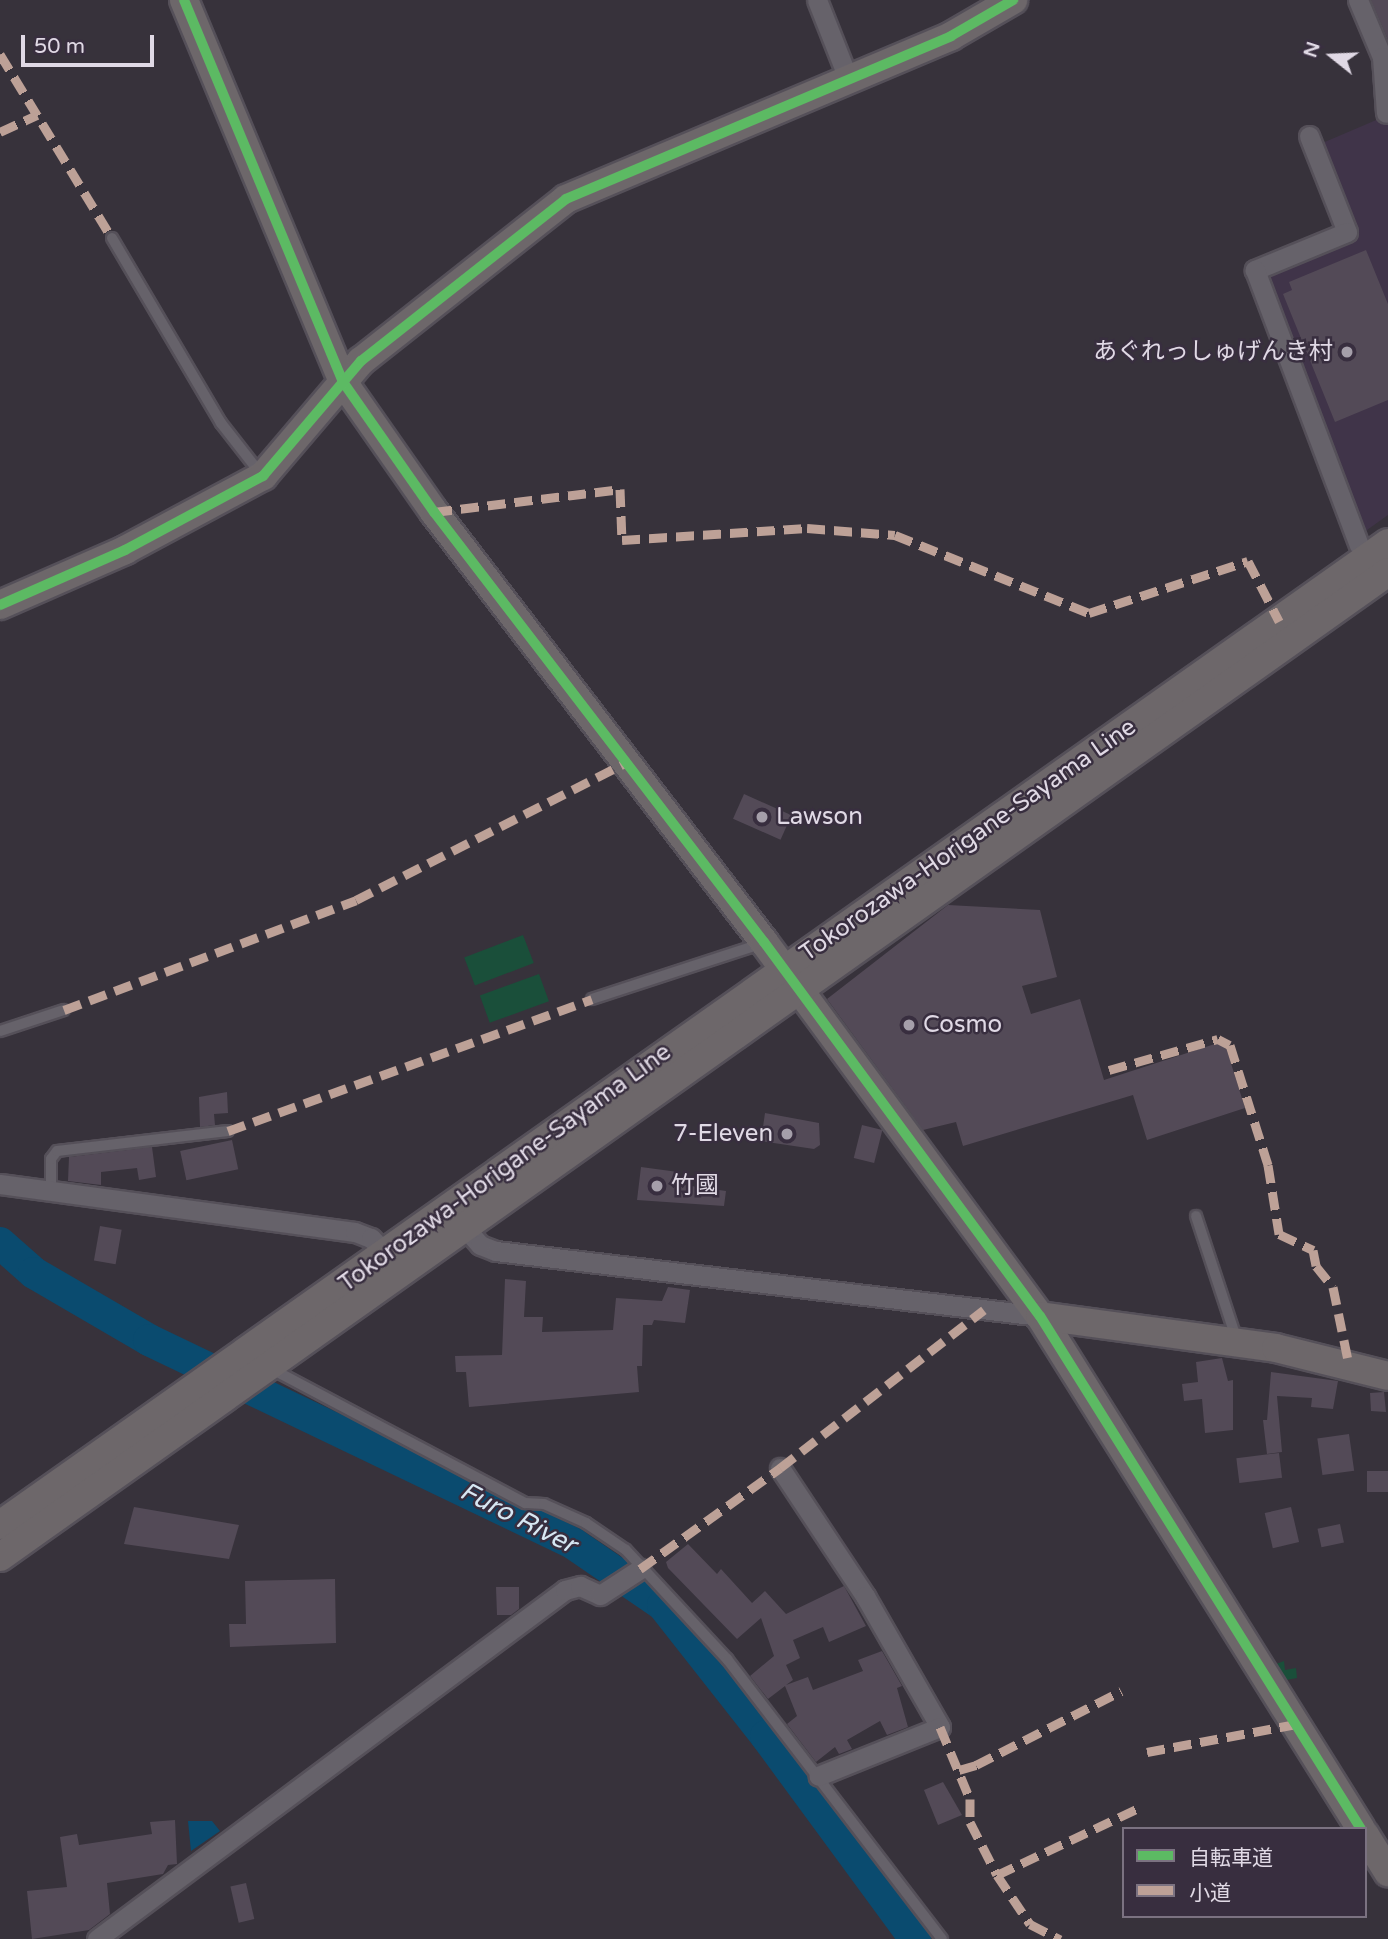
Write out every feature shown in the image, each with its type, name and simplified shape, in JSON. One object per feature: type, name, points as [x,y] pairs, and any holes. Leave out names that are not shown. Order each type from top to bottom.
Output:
[{"type":"street","points":[[184,0],[343,382],[435,512],[764,942],[1041,1316],[1360,1827]]},
{"type":"street","points":[[817,0],[849,81]]},
{"type":"street","points":[[0,605],[125,550],[262,476],[361,361],[566,200],[951,36],[1013,0]]},
{"type":"street","points":[[1358,0],[1382,57],[1386,113]]},
{"type":"street","points":[[1309,136],[1347,232],[1255,270],[1359,545]]},
{"type":"street","name":"Tokorozawa-Horigane-Sayama Line","points":[[257,1364],[464,1227],[791,980],[1388,544]]},
{"type":"street","name":"Tokorozawa-Horigane-Sayama Line","points":[[257,1364],[386,1254],[1388,572]]},
{"type":"street","points":[[0,1184],[355,1232],[371,1238],[386,1254]]},
{"type":"street","points":[[464,1227],[480,1245],[496,1251],[1238,1342],[1388,1376]]},
{"type":"street","points":[[0,1525],[257,1364]]},
{"type":"street","points":[[0,1557],[213,1391]]},
{"type":"street","points":[[780,1468],[865,1596],[940,1727],[818,1776]]},
{"type":"street","points":[[97,1939],[565,1590],[580,1586],[600,1595],[640,1569]]},
{"type":"street","points":[[1367,1838],[1388,1872]]},
{"type":"lane","points":[[112,238],[221,423],[262,476]]},
{"type":"lane","points":[[592,999],[764,942]]},
{"type":"lane","points":[[0,1031],[64,1010]]},
{"type":"lane","points":[[51,1192],[51,1159],[65,1149],[228,1131]]},
{"type":"lane","points":[[1196,1216],[1238,1342]]},
{"type":"lane","points":[[257,1364],[525,1503],[544,1504],[586,1523],[626,1550],[640,1569],[693,1618],[942,1939]]},
{"type":"shaded area","points":[[1388,115],[1388,515],[1360,535],[1263,277],[1356,233],[1320,144]]},
{"type":"green space","points":[[523,935],[534,963],[475,986],[464,958]]},
{"type":"green space","points":[[539,974],[549,1001],[490,1023],[480,996]]},
{"type":"green space","points":[[1284,1661],[1285,1670],[1296,1668],[1297,1678],[1281,1681],[1271,1666]]},
{"type":"water","points":[[188,1821],[212,1821],[220,1831],[191,1851]]},
{"type":"building","points":[[1371,0],[1388,0],[1388,40]]},
{"type":"building","name":"あぐれっしゅげんき村","points":[[1366,250],[1388,304],[1388,400],[1335,422],[1283,294],[1292,290],[1289,282]]},
{"type":"building","name":"Lawson","points":[[744,794],[792,815],[781,840],[733,819]]},
{"type":"building","points":[[948,905],[1040,910],[1057,977],[1022,986],[1031,1014],[1080,999],[1104,1080],[1224,1041],[1245,1108],[1147,1140],[1133,1095],[963,1146],[956,1122],[923,1130],[827,999]]},
{"type":"building","points":[[227,1092],[228,1113],[214,1114],[215,1125],[200,1127],[199,1097]]},
{"type":"building","points":[[765,1113],[819,1123],[820,1145],[814,1149],[761,1141]]},
{"type":"building","points":[[862,1125],[882,1130],[874,1163],[854,1158]]},
{"type":"building","points":[[232,1140],[238,1169],[186,1180],[180,1151]]},
{"type":"building","points":[[152,1147],[156,1177],[139,1180],[137,1168],[101,1172],[101,1185],[68,1181],[69,1157]]},
{"type":"building","points":[[641,1167],[678,1172],[677,1184],[726,1191],[724,1206],[637,1200]]},
{"type":"building","points":[[100,1226],[122,1230],[116,1264],[94,1260]]},
{"type":"building","points":[[505,1279],[526,1281],[524,1317],[543,1317],[542,1332],[613,1330],[616,1298],[662,1301],[668,1287],[690,1290],[685,1323],[654,1320],[652,1325],[643,1325],[642,1366],[637,1366],[639,1392],[469,1407],[466,1372],[456,1372],[455,1356],[502,1355]]},
{"type":"building","points":[[1222,1358],[1228,1381],[1233,1380],[1233,1430],[1205,1433],[1202,1399],[1184,1401],[1182,1384],[1198,1382],[1196,1362]]},
{"type":"building","points":[[1271,1372],[1338,1381],[1333,1409],[1311,1407],[1312,1398],[1277,1396],[1282,1452],[1267,1454],[1263,1420],[1267,1420]]},
{"type":"building","points":[[1384,1392],[1386,1412],[1371,1411],[1370,1393]]},
{"type":"building","points":[[1349,1434],[1354,1471],[1322,1475],[1317,1438]]},
{"type":"building","points":[[1279,1453],[1282,1478],[1239,1483],[1236,1458]]},
{"type":"building","points":[[1367,1471],[1388,1471],[1388,1492],[1367,1492]]},
{"type":"building","points":[[134,1507],[239,1525],[229,1559],[124,1544]]},
{"type":"building","points":[[1291,1507],[1299,1542],[1273,1548],[1265,1513]]},
{"type":"building","points":[[1340,1524],[1344,1543],[1321,1547],[1318,1529]]},
{"type":"building","points":[[688,1544],[717,1574],[721,1569],[752,1603],[765,1591],[786,1614],[844,1586],[866,1626],[829,1642],[823,1627],[793,1640],[800,1658],[786,1665],[793,1680],[786,1685],[808,1677],[813,1690],[863,1671],[858,1660],[882,1651],[902,1686],[897,1688],[908,1727],[887,1735],[880,1721],[847,1740],[852,1749],[839,1754],[835,1747],[816,1762],[787,1724],[797,1716],[785,1686],[768,1699],[750,1676],[774,1656],[761,1618],[737,1639],[668,1568],[666,1562]]},
{"type":"building","points":[[335,1579],[336,1643],[230,1647],[229,1624],[246,1624],[245,1581]]},
{"type":"building","points":[[496,1587],[519,1587],[519,1609],[511,1615],[497,1615]]},
{"type":"building","points":[[943,1782],[962,1815],[938,1825],[924,1790]]},
{"type":"building","points":[[175,1820],[177,1864],[168,1865],[163,1874],[107,1883],[110,1914],[89,1930],[32,1939],[27,1891],[67,1887],[60,1837],[77,1834],[79,1845],[152,1834],[150,1822]]},
{"type":"building","points":[[246,1883],[254,1919],[239,1923],[230,1887]]},
{"type":"waterway","name":"Furo River","points":[[0,1243],[34,1273],[149,1340],[574,1544],[663,1605],[766,1736],[915,1939]]},
{"type":"marked path","points":[[0,54],[112,238]]},
{"type":"marked path","points":[[0,132],[37,115]]},
{"type":"marked path","points":[[434,512],[620,489],[622,540],[807,528],[895,535],[1089,613],[1248,561],[1279,621]]},
{"type":"marked path","points":[[64,1010],[356,900],[625,763]]},
{"type":"marked path","points":[[228,1131],[592,999]]},
{"type":"marked path","points":[[1109,1070],[1218,1039],[1230,1045],[1268,1165],[1279,1234],[1313,1250],[1316,1266],[1333,1287],[1349,1365]]},
{"type":"marked path","points":[[640,1569],[780,1468],[984,1310]]},
{"type":"marked path","points":[[959,1770],[976,1765],[1121,1691]]},
{"type":"marked path","points":[[1147,1752],[1296,1724]]},
{"type":"marked path","points":[[940,1727],[970,1799],[970,1822],[997,1875],[1030,1924],[1060,1939]]},
{"type":"marked path","points":[[997,1875],[1141,1807]]},
{"type":"cycle path","points":[[184,0],[343,382],[434,512],[764,942],[1040,1316],[1360,1827]]},
{"type":"cycle path","points":[[0,605],[125,550],[263,476],[361,361],[566,199],[951,36],[1013,0]]},
{"type":"place","name":"あぐれっしゅげんき村","points":[[1347,352]]},
{"type":"place","name":"Lawson","points":[[762,817]]},
{"type":"place","name":"Cosmo","points":[[909,1025]]},
{"type":"place","name":"7-Eleven","points":[[787,1134]]},
{"type":"place","name":"竹國","points":[[657,1186]]}]
